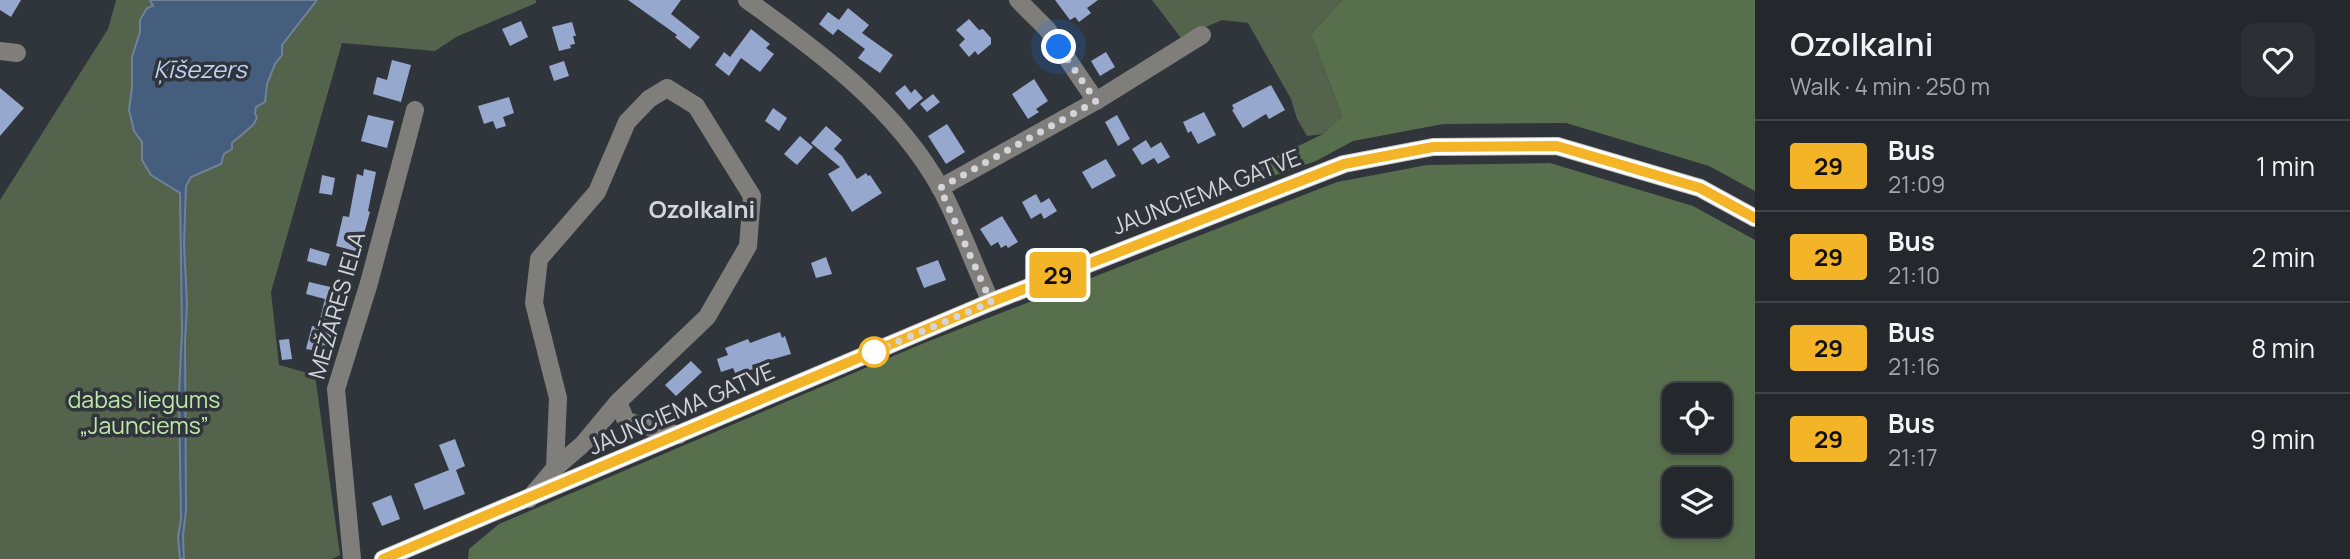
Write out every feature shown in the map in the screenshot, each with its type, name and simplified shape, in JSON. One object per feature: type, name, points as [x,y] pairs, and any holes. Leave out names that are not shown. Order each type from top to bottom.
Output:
[{"type":"main road","name":"JAUNCIEMA GATVE","points":[[383,559],[991,302],[1344,164],[1433,147],[1557,146],[1700,188],[1755,218]]},
{"type":"street","points":[[747,0],[769,6],[866,93],[902,132],[940,188],[991,302]]},
{"type":"street","points":[[1018,0],[1047,29],[1096,101]]},
{"type":"street","points":[[940,188],[1096,101],[1202,35]]},
{"type":"street","points":[[529,499],[555,468],[583,444],[618,402],[707,317],[748,246],[752,195],[696,106],[667,88],[649,99],[627,122],[597,192],[539,259],[534,303],[558,398],[555,468]]},
{"type":"street","name":"MEŽĀRES IELA","points":[[352,559],[336,389],[369,283],[415,110]]},
{"type":"street","points":[[618,402],[626,421],[679,435]]},
{"type":"green space","name":"dabas liegums „Jaunciems”","points":[[116,0],[536,0],[536,3],[456,37],[435,51],[342,43],[271,292],[279,365],[315,375],[340,555],[332,559],[0,559],[0,200],[108,29]]},
{"type":"green space","points":[[1152,0],[1342,0],[1311,34],[1342,116],[1323,134],[1307,136],[1297,119],[1291,99],[1248,23],[1222,20],[1181,38]]},
{"type":"green space","points":[[1342,0],[1755,0],[1755,191],[1709,166],[1566,123],[1443,124],[1353,141],[1316,161],[1221,194],[1259,165],[1323,134],[1342,116],[1311,34]]},
{"type":"green space","points":[[1550,163],[1693,206],[1755,240],[1755,559],[468,559],[469,549],[499,524],[924,343],[1337,182],[1427,165]]},
{"type":"water","name":"Ķīšezers","points":[[150,0],[317,0],[282,45],[282,55],[267,84],[265,102],[256,107],[257,118],[253,125],[232,143],[232,149],[224,154],[221,164],[191,177],[186,186],[184,559],[180,559],[178,537],[181,519],[180,193],[151,175],[142,160],[142,142],[134,131],[129,110],[132,57],[140,32],[140,20],[147,8],[153,6]]},
{"type":"building","points":[[0,0],[21,0],[11,17],[0,10]]},
{"type":"building","points":[[628,0],[681,0],[671,14],[700,37],[690,49],[675,37],[677,35]]},
{"type":"building","points":[[1055,0],[1098,0],[1087,8],[1091,13],[1079,22],[1075,17],[1070,20]]},
{"type":"building","points":[[848,8],[869,25],[862,33],[893,55],[880,73],[858,58],[865,49],[838,29],[833,35],[819,24],[828,12],[839,20]]},
{"type":"building","points":[[969,19],[991,38],[991,44],[978,55],[975,51],[969,57],[959,45],[965,39],[956,30]]},
{"type":"building","points":[[521,21],[528,37],[510,46],[502,29]]},
{"type":"building","points":[[572,22],[575,44],[559,51],[552,27]]},
{"type":"building","points":[[751,29],[770,44],[766,48],[774,54],[760,72],[741,58],[729,76],[715,65],[724,52],[730,57]]},
{"type":"building","points":[[1106,52],[1115,67],[1100,76],[1091,61]]},
{"type":"building","points":[[392,60],[411,65],[401,102],[373,94],[377,77],[387,80]]},
{"type":"building","points":[[564,61],[569,76],[554,81],[549,66]]},
{"type":"building","points":[[1034,79],[1048,101],[1036,109],[1039,112],[1028,119],[1012,94]]},
{"type":"building","points":[[905,85],[911,93],[915,89],[923,98],[909,110],[895,93]]},
{"type":"building","points":[[1271,85],[1285,110],[1269,119],[1266,114],[1243,128],[1232,110],[1232,105]]},
{"type":"building","points":[[0,88],[24,108],[0,136]]},
{"type":"building","points":[[933,94],[940,102],[927,112],[920,104]]},
{"type":"building","points":[[509,97],[514,113],[503,117],[506,126],[496,129],[493,121],[484,124],[478,106]]},
{"type":"building","points":[[773,108],[787,118],[779,131],[765,121]]},
{"type":"building","points":[[1204,112],[1216,135],[1198,144],[1183,122]]},
{"type":"building","points":[[368,115],[394,121],[387,148],[361,141]]},
{"type":"building","points":[[1117,115],[1130,139],[1118,146],[1105,122]]},
{"type":"building","points":[[947,124],[965,152],[946,164],[928,136]]},
{"type":"building","points":[[826,126],[842,140],[834,149],[857,179],[866,173],[870,175],[882,193],[852,212],[828,174],[840,167],[811,143]]},
{"type":"building","points":[[800,136],[813,147],[797,165],[784,154]]},
{"type":"building","points":[[1146,140],[1151,148],[1161,142],[1170,157],[1158,164],[1154,158],[1142,165],[1132,149]]},
{"type":"building","points":[[1106,159],[1116,176],[1092,189],[1082,172]]},
{"type":"building","points":[[364,169],[376,172],[368,211],[370,212],[359,252],[336,246],[343,216],[349,217],[357,174],[363,176]]},
{"type":"building","points":[[322,175],[335,178],[332,195],[319,193]]},
{"type":"building","points":[[1036,194],[1041,203],[1049,198],[1057,211],[1044,219],[1041,213],[1031,219],[1022,202]]},
{"type":"building","points":[[1002,216],[1018,242],[1008,248],[1006,245],[1001,248],[998,242],[991,246],[980,229]]},
{"type":"building","points":[[310,248],[330,254],[326,266],[307,261]]},
{"type":"building","points":[[826,257],[832,274],[816,278],[811,263]]},
{"type":"building","points":[[938,260],[946,280],[924,288],[916,268]]},
{"type":"building","points":[[309,282],[339,289],[334,314],[338,315],[331,347],[323,345],[322,352],[306,349],[312,326],[318,327],[325,299],[306,294]]},
{"type":"building","points":[[780,332],[782,338],[785,336],[791,354],[752,365],[753,369],[736,375],[733,368],[721,372],[717,359],[728,355],[725,348],[748,339],[750,343]]},
{"type":"building","points":[[289,339],[292,359],[282,360],[279,340]]},
{"type":"building","points":[[691,361],[702,372],[676,396],[665,385]]},
{"type":"building","points":[[455,439],[465,466],[456,470],[465,494],[424,510],[414,484],[449,470],[439,445]]},
{"type":"building","points":[[391,495],[400,519],[382,526],[372,503]]},
{"type":"bus line","name":"29","points":[[383,559],[991,302],[1344,164],[1433,147],[1557,146],[1700,188],[1755,218]]},
{"type":"district","name":"Ozolkalni","points":[[702,208]]},
{"type":"route","points":[[874,352],[869,354],[991,302],[940,188],[1096,101],[1059,47]]}]
